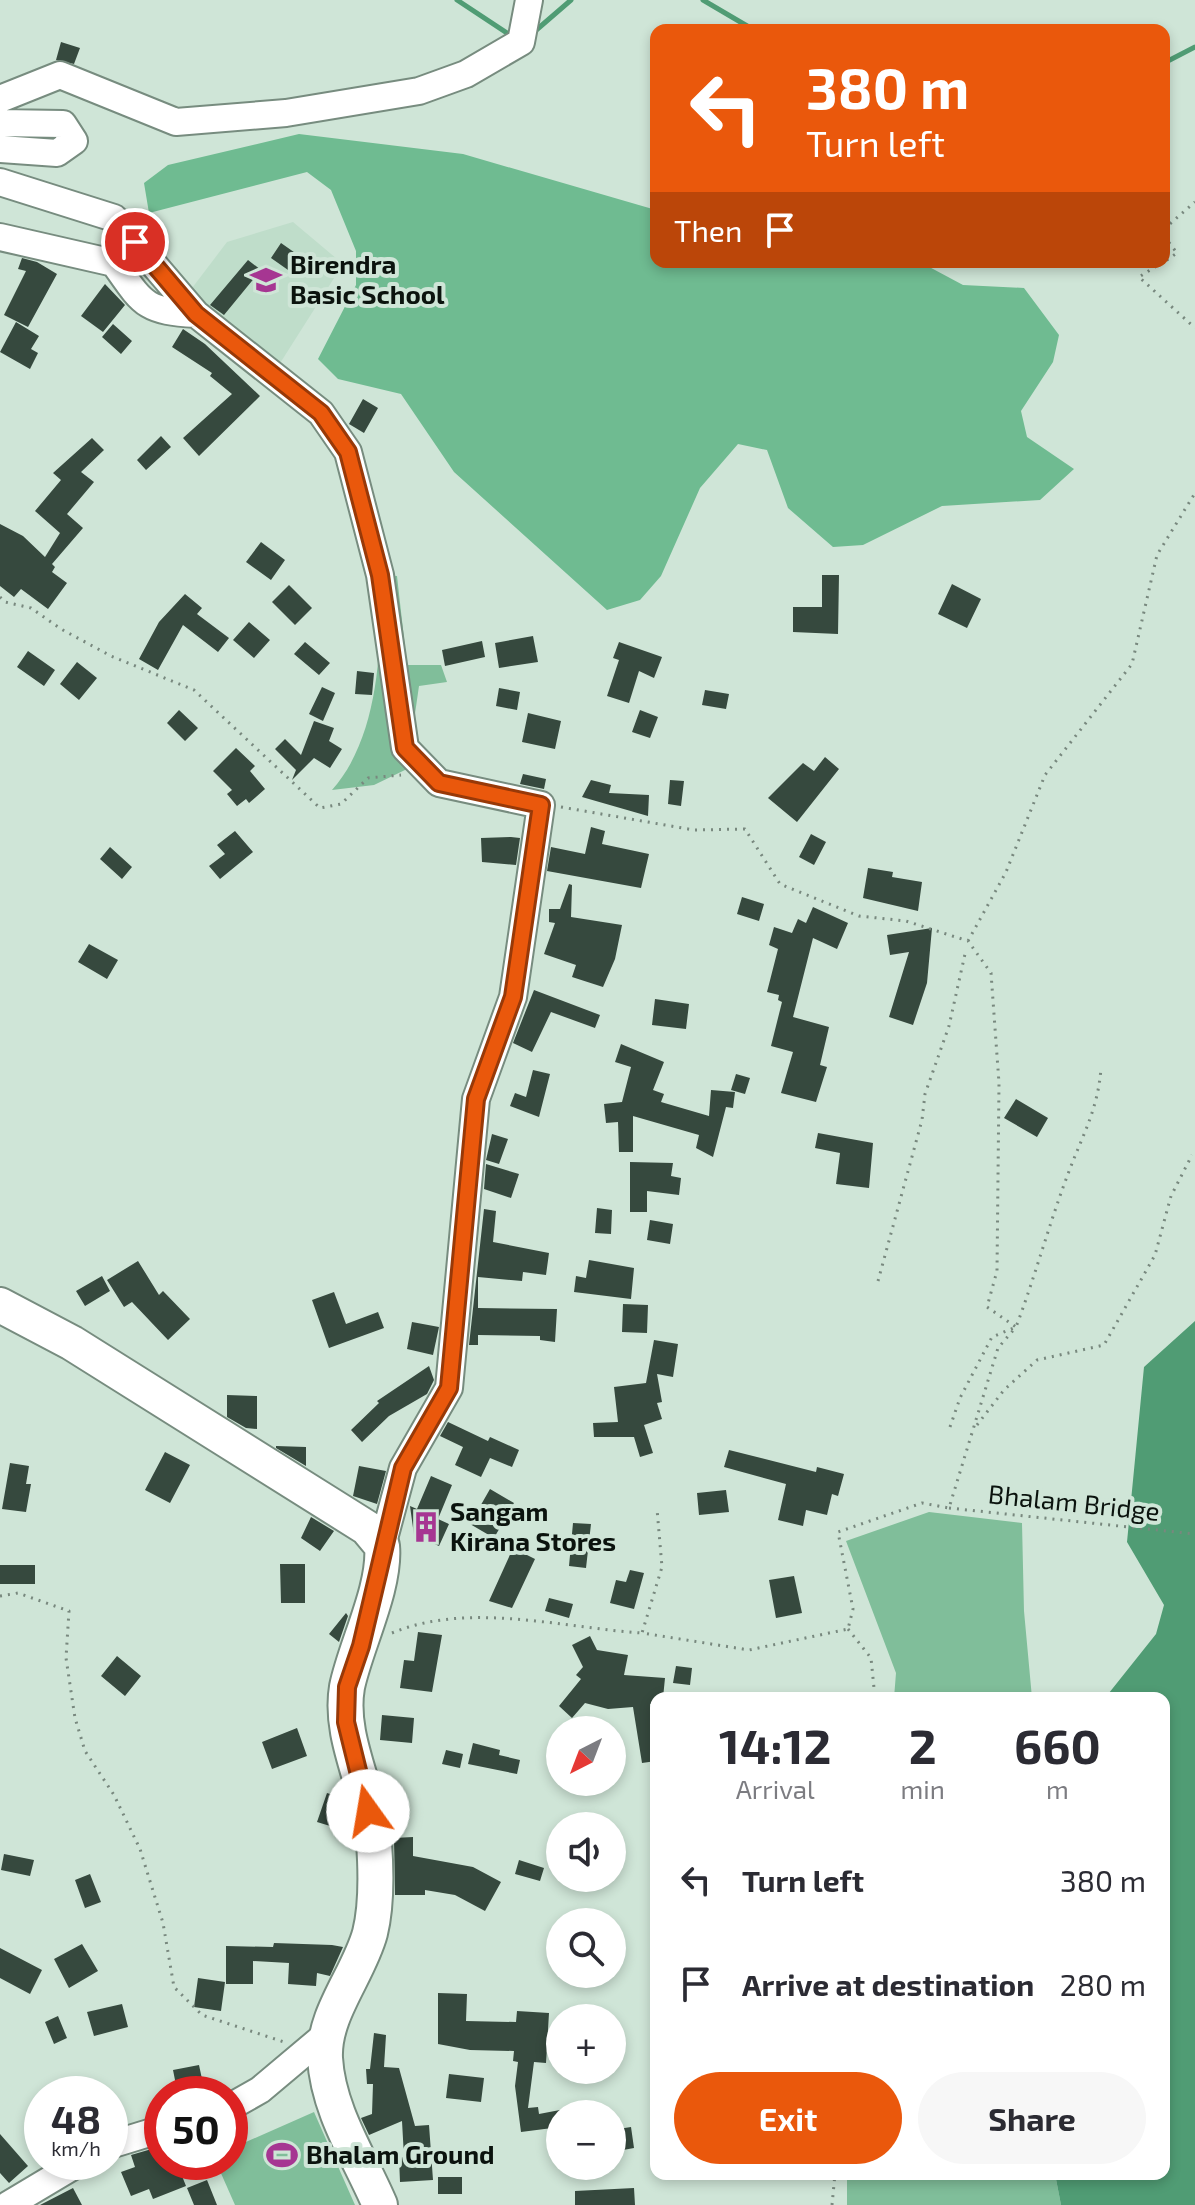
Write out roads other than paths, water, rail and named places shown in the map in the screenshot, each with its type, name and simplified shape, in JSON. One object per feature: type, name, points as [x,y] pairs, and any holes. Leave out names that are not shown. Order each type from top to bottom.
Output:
[{"type":"main road","points":[[0,1305],[72,1343],[367,1528],[382,1546],[361,1646],[347,1687],[346,1722],[374,1839],[374,1897],[370,1933],[319,2041],[336,2110],[380,2205]]},
{"type":"street","points":[[0,99],[60,75],[176,122],[286,113],[419,91],[466,74],[521,42],[529,0]]},
{"type":"street","points":[[0,123],[63,124],[74,141],[57,153],[0,149]]},
{"type":"street","points":[[0,182],[114,218],[196,314],[321,413],[348,452],[380,575],[405,748],[439,783],[541,805],[513,997],[476,1099],[449,1388],[403,1468],[382,1546]]},
{"type":"street","points":[[0,237],[114,263],[143,303],[169,312],[196,314]]},
{"type":"street","points":[[248,2097],[319,2041]]},
{"type":"street","points":[[8,2205],[50,2180]]},
{"type":"waterway","points":[[457,0],[513,37]]},
{"type":"waterway","points":[[534,32],[571,0]]},
{"type":"waterway","points":[[703,0],[744,24]]},
{"type":"waterway","points":[[1170,60],[1195,47]]},
{"type":"place","name":"Birendra Basic School","points":[[266,280]]},
{"type":"place","name":"Sangam Kirana Stores","points":[[426,1527]]},
{"type":"place","name":"Bhalam Ground","points":[[282,2155]]}]
